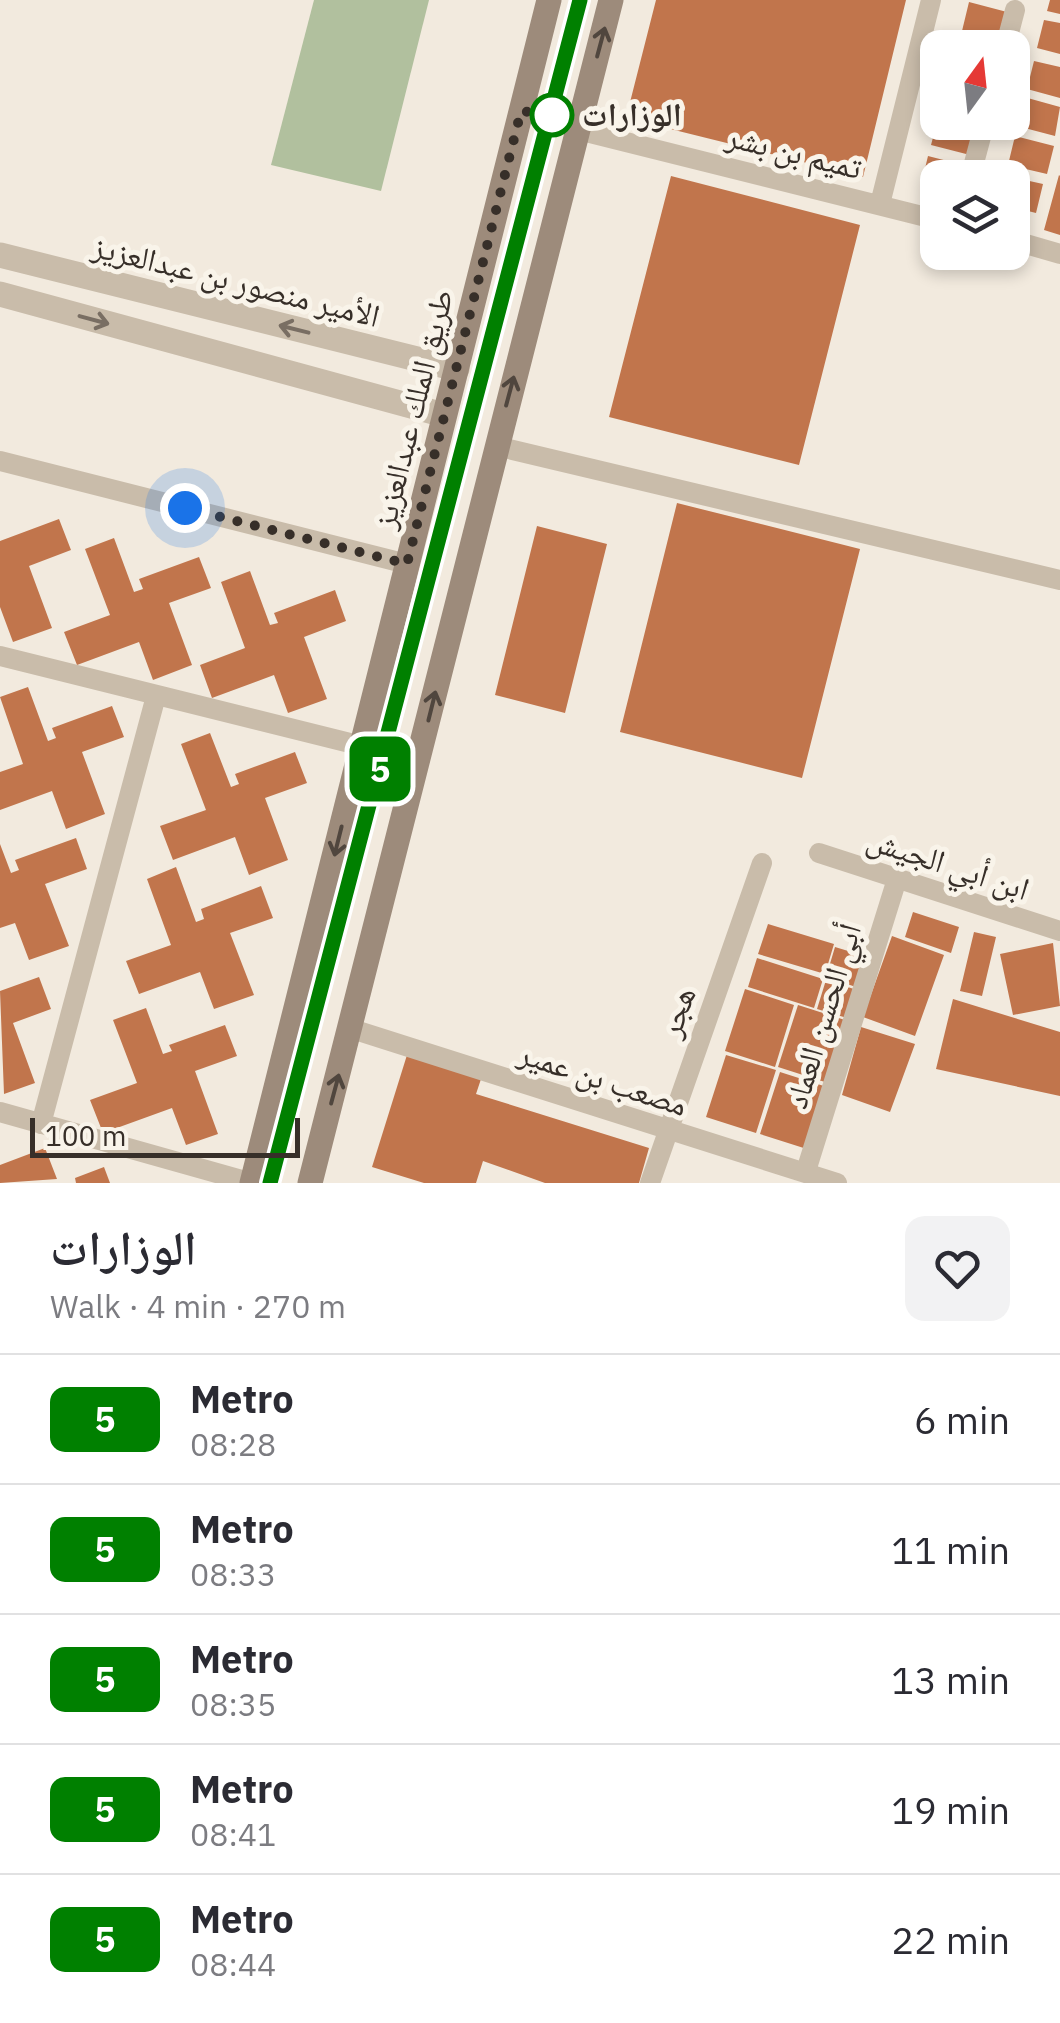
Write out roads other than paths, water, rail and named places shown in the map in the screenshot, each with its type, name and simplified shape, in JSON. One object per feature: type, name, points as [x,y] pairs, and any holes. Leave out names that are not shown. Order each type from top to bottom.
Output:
[{"type":"main road","name":"طريق الملك عبدالعزيز","points":[[252,1183],[548,0]]},
{"type":"main road","points":[[310,1183],[612,0]]},
{"type":"street","points":[[880,204],[931,0]]},
{"type":"street","points":[[1011,30],[1016,10]]},
{"type":"street","name":"تميم بن بشر","points":[[578,130],[920,215]]},
{"type":"street","points":[[1030,245],[1060,254]]},
{"type":"street","name":"الأمير منصور بن عبدالعزيز","points":[[0,255],[456,369]]},
{"type":"street","points":[[0,294],[444,415]]},
{"type":"street","points":[[348,389],[358,344]]},
{"type":"street","points":[[496,446],[1060,580]]},
{"type":"street","points":[[0,461],[407,564]]},
{"type":"street","points":[[0,656],[362,746]]},
{"type":"street","points":[[41,1124],[156,696]]},
{"type":"street","name":"ابن أبي الجيش","points":[[818,853],[1060,931]]},
{"type":"street","name":"هجر","points":[[650,1183],[762,862]]},
{"type":"street","name":"أبي الحسن العماد","points":[[806,1172],[897,879]]},
{"type":"street","name":"مصعب بن عمير","points":[[352,1029],[837,1183]]},
{"type":"street","points":[[0,1112],[252,1183]]},
{"type":"metro line","name":"5","points":[[270,1183],[580,0]]},
{"type":"place","name":"الوزارات","points":[[552,115]]}]
